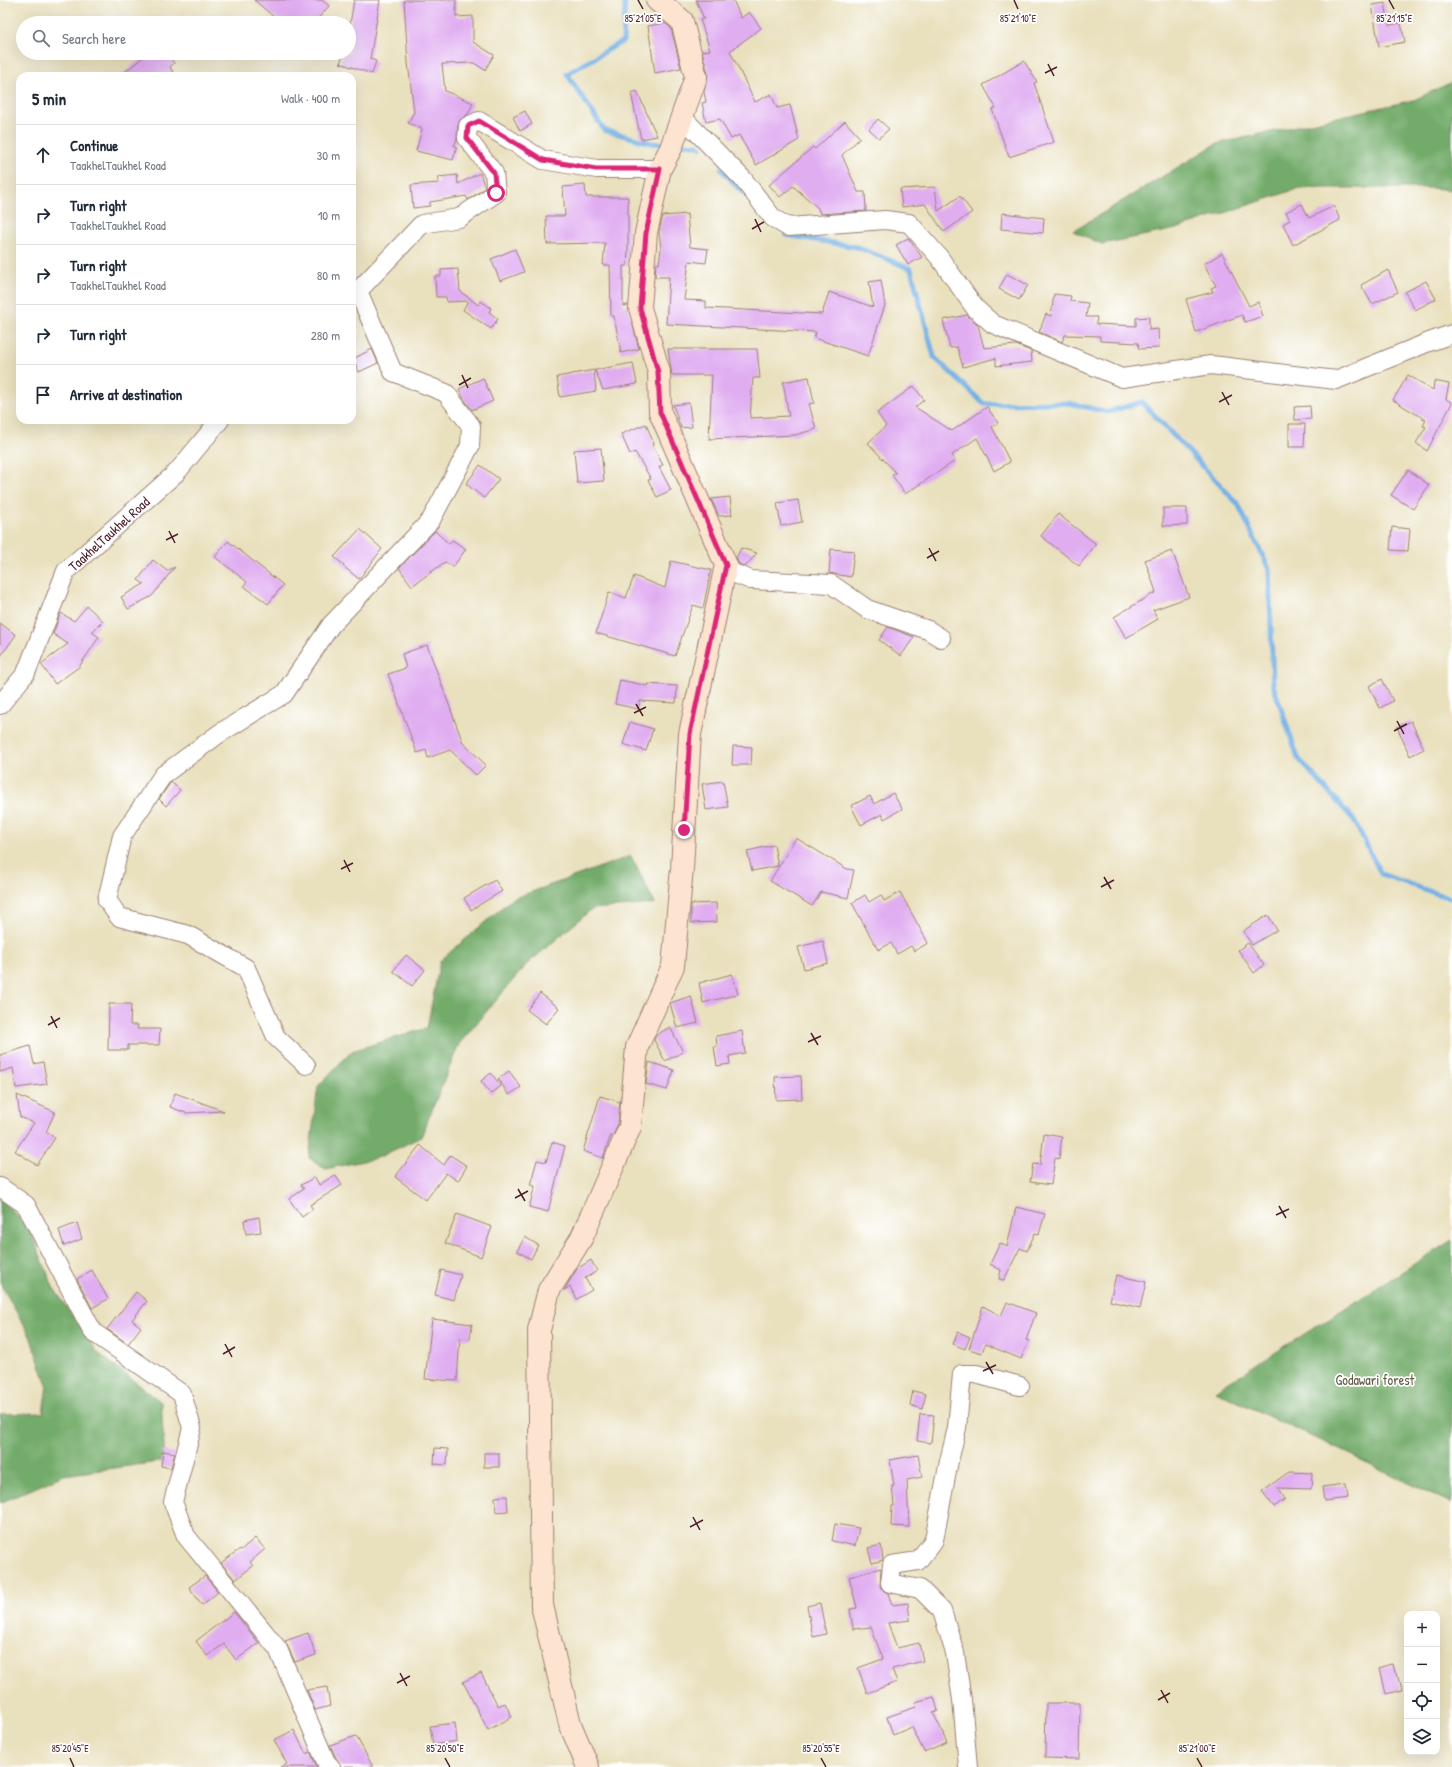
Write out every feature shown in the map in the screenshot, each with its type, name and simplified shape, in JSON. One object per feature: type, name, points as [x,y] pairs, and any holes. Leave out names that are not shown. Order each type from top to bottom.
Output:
[{"type":"street","points":[[657,0],[682,21],[696,77],[677,131],[660,169],[646,233],[640,308],[658,372],[660,412],[726,565],[733,573],[751,580],[831,584],[867,609],[928,630],[941,638]]},
{"type":"street","points":[[356,291],[422,224],[459,218],[496,193],[494,173],[467,138],[468,126],[479,121],[543,160],[596,169],[660,169]]},
{"type":"street","points":[[677,131],[743,179],[773,218],[788,227],[885,220],[909,223],[939,257],[975,308],[993,324],[1122,378],[1211,365],[1336,380],[1452,334]]},
{"type":"street","points":[[306,1065],[276,1037],[246,968],[188,935],[119,917],[107,900],[122,836],[163,775],[220,733],[284,694],[331,624],[431,520],[470,446],[471,426],[446,393],[394,372],[356,294]]},
{"type":"street","name":"TaakhelTaukhel Road","points":[[0,705],[26,673],[66,572],[177,472],[217,424]]},
{"type":"street","points":[[588,1767],[570,1724],[542,1606],[539,1330],[549,1290],[582,1237],[630,1127],[637,1047],[673,966],[682,868],[690,734],[726,565]]},
{"type":"street","points":[[0,1187],[26,1206],[93,1332],[182,1394],[192,1428],[173,1502],[186,1536],[278,1649],[326,1762],[331,1767]]},
{"type":"street","points":[[968,1767],[962,1700],[955,1653],[942,1611],[920,1589],[890,1583],[892,1565],[918,1561],[934,1540],[957,1428],[962,1374],[976,1374],[1020,1386]]},
{"type":"green space","points":[[1452,82],[1452,190],[1432,188],[1300,188],[1176,229],[1102,244],[1073,231],[1216,144],[1414,100]]},
{"type":"green space","points":[[631,856],[655,904],[592,909],[526,965],[459,1044],[421,1137],[377,1158],[325,1169],[309,1158],[318,1086],[352,1051],[427,1028],[440,961],[512,899]]},
{"type":"green space","points":[[0,1198],[30,1230],[53,1287],[97,1352],[161,1402],[165,1461],[64,1475],[0,1503],[0,1414],[43,1413],[47,1385],[30,1336],[0,1283]]},
{"type":"green space","name":"Godawari forest","points":[[1452,1240],[1452,1503],[1215,1391]]},
{"type":"building","points":[[254,0],[322,0],[329,6],[320,16],[273,16]]},
{"type":"building","points":[[354,0],[380,0],[370,59],[376,61],[372,74],[340,63],[341,60],[356,60],[356,16],[351,16]]},
{"type":"building","points":[[404,0],[456,0],[456,17],[473,16],[473,42],[494,55],[485,70],[474,63],[442,64],[445,91],[473,103],[468,114],[460,120],[458,125],[457,139],[454,146],[457,146],[453,160],[416,151],[422,129],[408,123],[414,112],[408,63]]},
{"type":"building","points":[[696,0],[733,0],[741,18],[749,12],[761,28],[730,51],[755,102],[771,94],[777,108],[790,105],[799,140],[756,165],[739,135],[731,139],[720,119],[706,122],[702,103],[706,102],[704,92],[708,74],[702,51],[710,50],[700,19],[704,19]]},
{"type":"building","points":[[1385,3],[1389,25],[1401,23],[1405,42],[1379,47],[1372,5]]},
{"type":"building","points":[[665,23],[671,28],[681,68],[655,73],[648,26]]},
{"type":"building","points":[[139,60],[172,60],[174,63],[170,67],[173,72],[125,72]]},
{"type":"building","points":[[1024,61],[1037,82],[1034,83],[1054,142],[1009,157],[992,109],[996,108],[983,85]]},
{"type":"building","points":[[637,91],[657,136],[641,139],[631,93]]},
{"type":"building","points":[[525,111],[532,124],[520,131],[513,117]]},
{"type":"building","points":[[878,119],[889,129],[879,138],[869,129]]},
{"type":"building","points":[[845,121],[860,138],[842,155],[858,192],[865,192],[866,211],[820,214],[818,208],[793,186],[780,197],[769,185],[813,147],[815,149]]},
{"type":"building","points":[[480,173],[485,188],[468,200],[466,196],[430,202],[430,206],[413,208],[411,185],[439,183],[438,177],[457,175],[458,184]]},
{"type":"building","points":[[585,185],[586,197],[628,197],[628,251],[627,266],[623,266],[623,306],[628,305],[639,349],[621,353],[614,316],[611,316],[610,265],[603,265],[605,243],[547,244],[546,216],[565,216],[563,187]]},
{"type":"building","points":[[935,187],[938,211],[960,196],[972,212],[944,232],[925,204],[902,207],[900,189]]},
{"type":"building","points":[[1302,204],[1309,218],[1334,206],[1340,220],[1293,245],[1283,224],[1290,220],[1286,212]]},
{"type":"building","points":[[1002,213],[1044,218],[1043,233],[1001,229]]},
{"type":"building","points":[[687,214],[690,247],[708,249],[706,263],[689,261],[684,300],[706,301],[706,308],[822,314],[829,292],[873,307],[869,282],[881,280],[885,305],[868,356],[814,338],[816,332],[666,324],[669,277],[655,277],[656,264],[659,264],[661,248],[659,231],[663,216]]},
{"type":"building","points":[[908,238],[922,257],[908,265],[896,245]]},
{"type":"building","points":[[515,249],[524,272],[500,281],[491,259]]},
{"type":"building","points":[[1222,253],[1249,306],[1258,302],[1263,316],[1245,322],[1242,315],[1196,332],[1186,299],[1213,292],[1211,288],[1216,286],[1204,264]]},
{"type":"building","points":[[458,269],[460,291],[478,305],[481,301],[491,308],[489,312],[498,319],[491,329],[463,310],[468,301],[447,302],[446,297],[436,297],[435,276],[441,276],[441,270]]},
{"type":"building","points":[[1388,270],[1398,292],[1372,304],[1361,285]]},
{"type":"building","points":[[1007,274],[1028,285],[1019,300],[999,289]]},
{"type":"building","points":[[1426,281],[1436,299],[1415,310],[1405,292]]},
{"type":"building","points":[[1054,294],[1071,296],[1070,301],[1088,303],[1086,317],[1097,317],[1096,324],[1136,326],[1136,318],[1149,317],[1149,330],[1158,329],[1159,348],[1139,349],[1138,343],[1100,341],[1100,336],[1065,335],[1062,342],[1039,332],[1046,314],[1051,316]]},
{"type":"building","points":[[967,315],[978,325],[984,348],[1016,345],[1031,351],[1032,362],[996,366],[996,358],[963,367],[957,347],[950,348],[943,320]]},
{"type":"building","points":[[372,349],[378,363],[359,372],[356,366],[356,357]]},
{"type":"building","points":[[668,349],[757,349],[760,378],[753,378],[750,418],[789,416],[783,382],[809,377],[814,403],[809,404],[816,429],[795,435],[709,439],[712,375],[672,375]]},
{"type":"building","points":[[633,363],[637,384],[603,390],[595,370]]},
{"type":"building","points":[[594,370],[596,391],[560,397],[557,377]]},
{"type":"building","points":[[1408,375],[1433,390],[1434,381],[1449,384],[1446,399],[1452,403],[1427,451],[1416,443],[1426,427],[1423,426],[1426,420],[1393,400]]},
{"type":"building","points":[[483,378],[493,401],[472,410],[459,389]]},
{"type":"building","points":[[914,386],[924,400],[915,407],[952,431],[987,407],[998,423],[992,427],[1010,462],[994,471],[977,438],[952,455],[955,461],[905,494],[892,475],[896,473],[868,443],[886,426],[877,413]]},
{"type":"building","points":[[689,403],[692,427],[681,428],[673,405]]},
{"type":"building","points":[[1310,406],[1311,419],[1295,420],[1294,407]]},
{"type":"building","points":[[646,424],[654,444],[652,445],[663,465],[659,467],[671,490],[657,497],[648,480],[651,479],[635,452],[630,454],[621,434]]},
{"type":"building","points":[[1289,424],[1305,424],[1304,447],[1289,447]]},
{"type":"building","points":[[601,448],[604,481],[577,483],[574,450]]},
{"type":"building","points":[[480,465],[499,479],[484,498],[466,484]]},
{"type":"building","points":[[1408,470],[1429,485],[1413,509],[1391,495]]},
{"type":"building","points":[[730,497],[732,515],[719,516],[711,499]]},
{"type":"building","points":[[798,500],[802,522],[781,526],[777,503]]},
{"type":"building","points":[[1163,508],[1187,508],[1187,525],[1163,526]]},
{"type":"building","points":[[1058,514],[1096,544],[1079,566],[1041,536]]},
{"type":"building","points":[[1392,527],[1410,529],[1408,551],[1390,550]]},
{"type":"building","points":[[360,529],[382,549],[359,579],[334,557]]},
{"type":"building","points":[[435,531],[449,544],[452,540],[466,549],[453,567],[445,562],[412,586],[399,568]]},
{"type":"building","points":[[228,541],[283,585],[268,604],[244,586],[247,582],[215,557]]},
{"type":"building","points":[[741,548],[757,553],[745,567],[739,564],[736,558]]},
{"type":"building","points":[[831,549],[854,551],[851,577],[829,573]]},
{"type":"building","points":[[1172,551],[1189,597],[1153,610],[1158,619],[1126,638],[1114,617],[1156,592],[1145,560]]},
{"type":"building","points":[[153,560],[167,571],[175,567],[152,596],[128,609],[121,597],[144,584],[138,580]]},
{"type":"building","points":[[671,561],[711,570],[703,608],[693,605],[675,656],[596,633],[609,592],[626,598],[634,576],[665,588]]},
{"type":"building","points":[[87,606],[103,621],[92,632],[99,637],[79,667],[55,684],[41,664],[68,644],[53,634],[60,615],[61,613],[74,621]]},
{"type":"building","points":[[0,623],[16,635],[0,657]]},
{"type":"building","points":[[888,627],[914,637],[901,656],[879,640]]},
{"type":"building","points":[[427,645],[463,743],[486,765],[476,775],[450,750],[428,758],[426,750],[417,753],[388,674],[406,668],[402,654]]},
{"type":"building","points":[[1382,679],[1393,701],[1380,708],[1369,686]]},
{"type":"building","points":[[620,680],[648,686],[648,684],[677,686],[676,703],[640,701],[638,709],[615,704]]},
{"type":"building","points":[[1411,721],[1424,749],[1410,756],[1397,727]]},
{"type":"building","points":[[630,722],[653,729],[646,751],[623,744]]},
{"type":"building","points":[[733,746],[752,747],[751,765],[732,765]]},
{"type":"building","points":[[723,781],[728,807],[706,810],[702,784]]},
{"type":"building","points":[[171,782],[180,790],[166,806],[159,799]]},
{"type":"building","points":[[893,793],[902,809],[884,819],[882,814],[861,825],[851,806],[870,796],[874,804]]},
{"type":"building","points":[[796,838],[847,869],[854,870],[848,898],[821,892],[812,906],[770,881]]},
{"type":"building","points":[[774,845],[778,866],[752,871],[747,851]]},
{"type":"building","points":[[495,880],[502,891],[471,910],[464,898]]},
{"type":"building","points":[[900,892],[928,943],[914,951],[911,946],[897,954],[891,943],[878,950],[852,903],[865,895],[869,902],[881,895],[884,901]]},
{"type":"building","points":[[716,903],[717,922],[691,923],[691,904]]},
{"type":"building","points":[[1268,915],[1277,930],[1252,945],[1243,931]]},
{"type":"building","points":[[823,941],[828,963],[804,969],[798,947]]},
{"type":"building","points":[[1248,943],[1264,965],[1254,973],[1238,950]]},
{"type":"building","points":[[406,955],[425,970],[412,986],[393,971]]},
{"type":"building","points":[[732,974],[738,994],[703,1003],[699,983]]},
{"type":"building","points":[[540,993],[559,1008],[546,1024],[527,1010]]},
{"type":"building","points":[[691,996],[698,1023],[677,1028],[670,1003]]},
{"type":"building","points":[[109,1004],[131,1004],[130,1025],[138,1025],[137,1029],[160,1029],[159,1045],[128,1045],[128,1050],[108,1050]]},
{"type":"building","points":[[670,1027],[683,1052],[665,1061],[654,1040],[656,1035]]},
{"type":"building","points":[[742,1031],[745,1053],[729,1056],[730,1064],[717,1066],[714,1047],[717,1046],[716,1036]]},
{"type":"building","points":[[30,1046],[34,1064],[43,1062],[47,1084],[16,1088],[13,1068],[0,1072],[0,1055]]},
{"type":"building","points":[[649,1062],[674,1070],[667,1090],[646,1084]]},
{"type":"building","points":[[509,1071],[521,1087],[509,1095],[498,1079]]},
{"type":"building","points":[[491,1073],[501,1086],[491,1094],[481,1081]]},
{"type":"building","points":[[801,1076],[802,1099],[776,1100],[775,1077]]},
{"type":"building","points":[[175,1093],[224,1111],[186,1113],[170,1107]]},
{"type":"building","points":[[17,1095],[55,1112],[46,1132],[55,1138],[37,1165],[15,1151],[34,1123],[20,1117]]},
{"type":"building","points":[[600,1096],[620,1102],[618,1124],[613,1136],[611,1135],[603,1158],[583,1151]]},
{"type":"building","points":[[1044,1134],[1062,1137],[1059,1159],[1055,1158],[1051,1185],[1030,1182],[1033,1164],[1040,1165]]},
{"type":"building","points":[[552,1142],[565,1146],[548,1212],[529,1207],[535,1186],[530,1185],[537,1160],[546,1162]]},
{"type":"building","points":[[420,1145],[444,1165],[450,1155],[467,1166],[458,1181],[446,1173],[426,1200],[395,1177]]},
{"type":"building","points":[[335,1175],[342,1185],[310,1205],[313,1209],[302,1217],[289,1199],[304,1189],[301,1185],[315,1177],[319,1185]]},
{"type":"building","points":[[1016,1207],[1045,1214],[1039,1234],[1035,1233],[1027,1251],[1020,1248],[1004,1280],[999,1279],[1001,1270],[990,1264],[1000,1243],[1007,1247]]},
{"type":"building","points":[[457,1214],[492,1227],[481,1257],[445,1243]]},
{"type":"building","points":[[259,1217],[261,1232],[246,1234],[244,1220]]},
{"type":"building","points":[[77,1223],[82,1239],[64,1246],[59,1230]]},
{"type":"building","points":[[525,1237],[538,1245],[531,1259],[517,1251]]},
{"type":"building","points":[[591,1260],[597,1271],[585,1278],[592,1290],[577,1299],[570,1287],[564,1290],[577,1269]]},
{"type":"building","points":[[92,1270],[108,1299],[92,1308],[77,1279]]},
{"type":"building","points":[[441,1270],[461,1275],[454,1300],[435,1295]]},
{"type":"building","points":[[1116,1275],[1146,1282],[1140,1308],[1110,1301]]},
{"type":"building","points":[[136,1292],[147,1301],[132,1320],[141,1327],[128,1344],[107,1329]]},
{"type":"building","points":[[1007,1302],[1036,1313],[1026,1340],[1029,1341],[1021,1359],[985,1344],[982,1353],[969,1349],[983,1306],[1001,1316]]},
{"type":"building","points":[[432,1319],[472,1324],[470,1339],[460,1338],[457,1381],[425,1379]]},
{"type":"building","points":[[958,1332],[970,1337],[965,1349],[953,1344]]},
{"type":"building","points":[[913,1391],[926,1394],[922,1409],[910,1405]]},
{"type":"building","points":[[920,1414],[934,1415],[931,1443],[917,1441]]},
{"type":"building","points":[[435,1448],[448,1449],[447,1465],[434,1464]]},
{"type":"building","points":[[163,1451],[175,1453],[171,1468],[161,1466]]},
{"type":"building","points":[[484,1453],[499,1453],[499,1467],[484,1467]]},
{"type":"building","points":[[918,1455],[922,1477],[907,1480],[909,1527],[891,1526],[892,1506],[894,1506],[892,1486],[894,1486],[890,1460]]},
{"type":"building","points":[[1289,1472],[1312,1473],[1311,1489],[1278,1488],[1285,1499],[1274,1507],[1262,1491]]},
{"type":"building","points":[[1346,1484],[1348,1498],[1324,1501],[1322,1487]]},
{"type":"building","points":[[507,1496],[508,1511],[496,1512],[495,1497]]},
{"type":"building","points":[[835,1524],[859,1528],[855,1546],[832,1541]]},
{"type":"building","points":[[255,1538],[265,1549],[250,1562],[253,1566],[235,1580],[221,1563],[240,1549],[241,1550]]},
{"type":"building","points":[[881,1545],[883,1560],[872,1563],[868,1548]]},
{"type":"building","points":[[881,1568],[880,1587],[888,1593],[892,1605],[908,1603],[910,1620],[888,1623],[897,1648],[919,1643],[923,1661],[892,1669],[897,1682],[867,1693],[858,1668],[883,1659],[871,1627],[853,1629],[850,1609],[857,1608],[849,1577]]},
{"type":"building","points":[[205,1576],[218,1592],[202,1605],[189,1587]]},
{"type":"building","points":[[820,1603],[826,1634],[813,1637],[807,1606]]},
{"type":"building","points":[[234,1612],[259,1643],[236,1660],[224,1644],[207,1656],[196,1641]]},
{"type":"building","points":[[308,1633],[316,1655],[295,1662],[285,1641]]},
{"type":"building","points":[[1395,1664],[1401,1690],[1385,1694],[1379,1668]]},
{"type":"building","points":[[481,1673],[498,1706],[505,1703],[512,1717],[488,1730],[463,1682]]},
{"type":"building","points":[[327,1687],[330,1706],[315,1710],[307,1690]]},
{"type":"building","points":[[934,1697],[938,1711],[933,1712],[947,1742],[924,1752],[912,1727],[893,1735],[887,1717],[916,1707],[915,1702]]},
{"type":"building","points":[[1046,1703],[1080,1703],[1079,1759],[1045,1758]]},
{"type":"building","points":[[455,1723],[457,1741],[433,1745],[430,1726]]},
{"type":"building","points":[[294,1730],[306,1754],[310,1752],[317,1767],[281,1767],[287,1764],[274,1740]]},
{"type":"building","points":[[356,1736],[373,1767],[341,1767],[330,1745]]},
{"type":"waterway","points":[[625,0],[623,41],[567,74],[604,130],[651,143],[668,144]]},
{"type":"waterway","points":[[678,144],[698,145],[701,148]]},
{"type":"waterway","points":[[721,169],[743,193]]},
{"type":"waterway","points":[[786,235],[857,247],[911,269],[934,357],[984,404],[1068,403],[1108,412],[1142,402],[1238,504],[1269,569],[1273,685],[1298,758],[1354,820],[1381,874],[1449,898]]},
{"type":"route","points":[[496,193],[494,173],[467,138],[468,126],[479,121],[543,160],[596,169],[660,169],[658,184],[646,233],[640,308],[658,372],[660,412],[726,565],[690,734],[684,830]]}]
